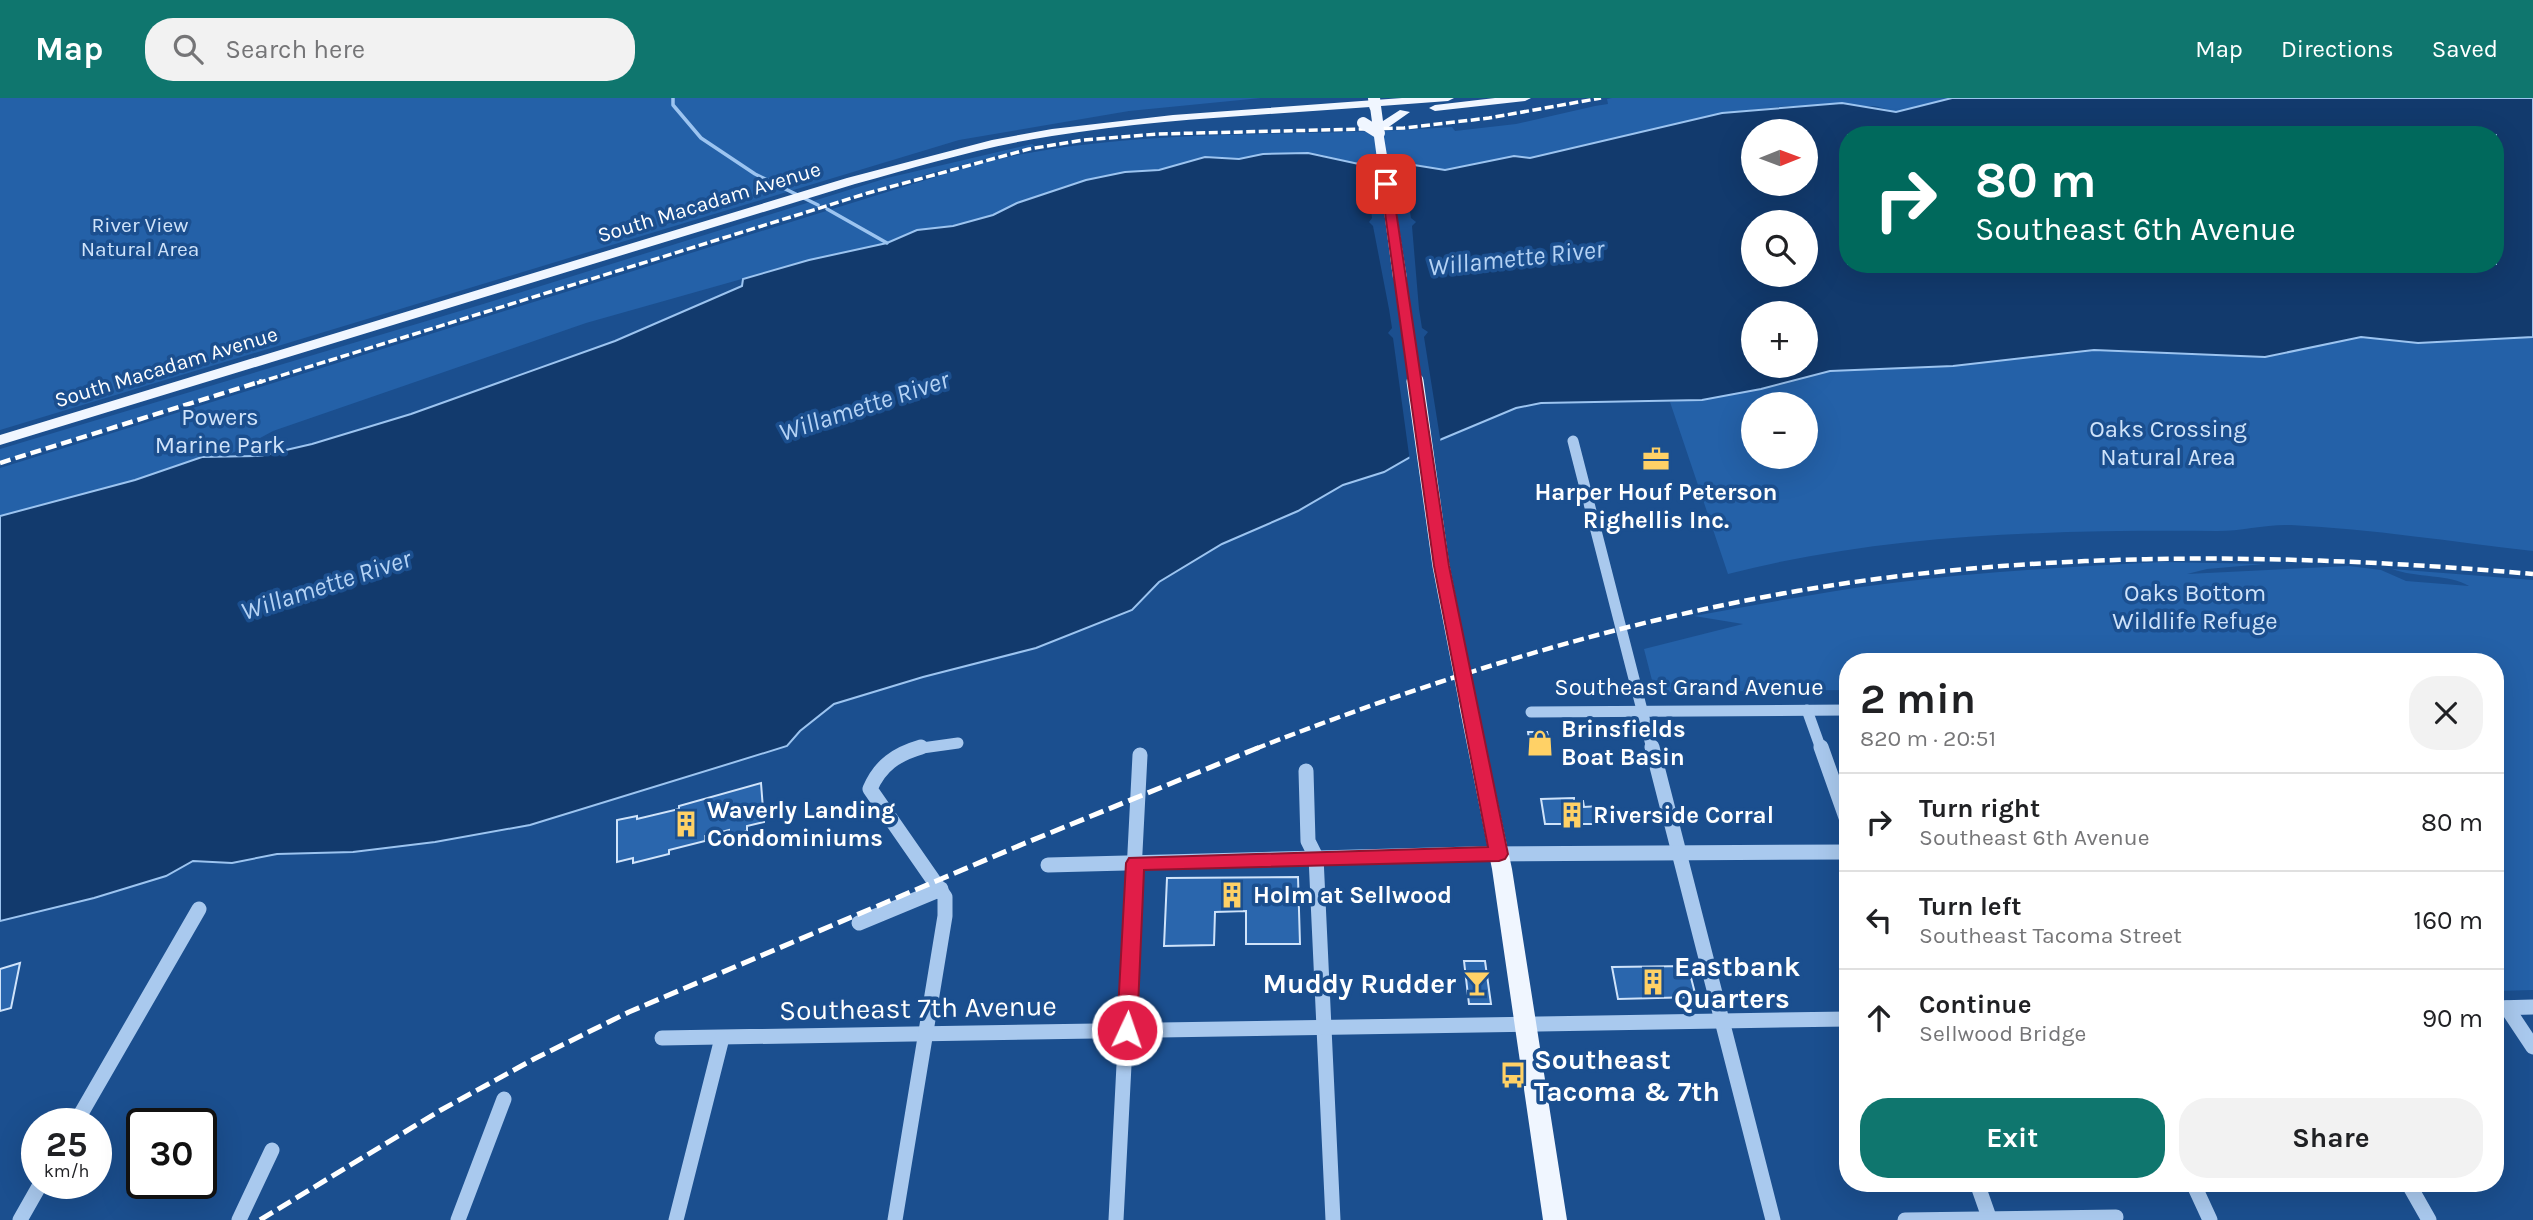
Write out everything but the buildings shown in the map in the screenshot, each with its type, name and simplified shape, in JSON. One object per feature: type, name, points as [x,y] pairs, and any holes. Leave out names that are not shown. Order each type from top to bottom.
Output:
[{"type":"main road","points":[[992,143],[1028,131],[1133,114],[1354,98]]},
{"type":"main road","points":[[1374,98],[1441,566],[1499,854],[1555,1220]]},
{"type":"main road","name":"South Macadam Avenue","points":[[0,440],[851,181],[992,143],[1108,124],[1448,98]]},
{"type":"main road","points":[[992,143],[1099,131],[1404,112],[1525,98]]},
{"type":"main road","points":[[1379,131],[1404,112]]},
{"type":"main road","points":[[1337,116],[1355,120],[1379,131]]},
{"type":"street","points":[[1573,441],[1773,1220]]},
{"type":"street","points":[[1807,710],[1839,798]]},
{"type":"street","name":"Southeast Grand Avenue","points":[[1531,712],[1839,710]]},
{"type":"street","points":[[895,1220],[945,916],[945,897],[870,789],[874,776],[885,762],[913,750],[939,744],[958,744]]},
{"type":"street","points":[[1116,1220],[1140,755]]},
{"type":"street","points":[[1306,771],[1308,841],[1316,857],[1333,1220]]},
{"type":"street","points":[[1048,865],[1499,854],[1839,852]]},
{"type":"street","points":[[859,923],[941,889]]},
{"type":"street","points":[[84,1108],[199,909]]},
{"type":"street","points":[[2504,1008],[2533,1007]]},
{"type":"street","points":[[2504,1012],[2533,1047]]},
{"type":"street","name":"Southeast 7th Avenue","points":[[662,1038],[1839,1019]]},
{"type":"street","points":[[676,1220],[722,1038]]},
{"type":"street","points":[[458,1220],[504,1099]]},
{"type":"street","points":[[239,1220],[272,1150]]},
{"type":"street","points":[[1980,1192],[1990,1219]]},
{"type":"street","points":[[2197,1192],[2210,1220]]},
{"type":"street","points":[[2413,1192],[2429,1220]]},
{"type":"street","points":[[20,1220],[32,1199]]},
{"type":"street","points":[[1905,1220],[2116,1217]]},
{"type":"green space","name":"River View Natural Area","points":[[0,98],[1261,98],[1129,111],[959,140],[0,430]]},
{"type":"green space","name":"Powers Marine Park","points":[[1952,98],[1896,112],[1875,106],[1787,106],[1722,113],[1530,158],[1514,157],[1445,170],[1414,165],[1368,166],[1318,154],[1296,153],[1239,159],[1205,157],[1159,170],[1100,176],[1062,187],[993,215],[953,226],[917,230],[887,243],[809,260],[586,323],[273,431],[227,456],[202,457],[135,480],[0,516],[0,468],[977,164],[1095,143],[1154,138],[1452,127],[1455,131],[1516,124],[1608,104],[1607,99]]},
{"type":"green space","points":[[1032,144],[1035,146],[928,174],[0,462],[0,449],[480,305],[887,178]]},
{"type":"green space","name":"Oaks Crossing Natural Area","points":[[2361,337],[2418,343],[2533,337],[2533,551],[2382,533],[2282,525],[2226,531],[2033,533],[1910,542],[1788,560],[1728,574],[1670,402],[1741,393],[1741,469],[1818,469],[1818,392],[1743,392],[1801,378],[1818,378],[1818,374],[1830,371],[1921,368],[2094,350],[2265,357]]},
{"type":"green space","name":"Oaks Bottom Wildlife Refuge","points":[[2162,562],[2264,564],[2207,569],[2187,574],[2349,566],[2381,570],[2406,581],[2469,586],[2452,580],[2392,569],[2533,580],[2533,990],[2504,991],[2504,653],[1839,653],[1839,690],[1655,692],[1644,649],[1743,624],[1694,616],[1884,584],[2058,568]]},
{"type":"water","name":"Willamette River","points":[[1952,98],[2533,98],[2533,337],[2418,343],[2361,337],[2265,357],[2094,350],[1953,366],[1830,371],[1818,374],[1818,301],[1741,301],[1741,378],[1803,378],[1702,400],[1541,403],[1516,408],[1442,439],[1384,472],[1343,485],[1298,511],[1222,544],[1159,582],[1132,610],[1036,648],[923,677],[834,704],[800,731],[787,746],[530,825],[435,842],[353,852],[277,854],[232,863],[193,861],[166,876],[94,898],[0,921],[0,516],[135,480],[202,457],[260,456],[312,444],[411,414],[615,341],[742,286],[743,279],[809,260],[887,243],[917,230],[953,226],[993,215],[1017,203],[1086,180],[1125,172],[1159,170],[1205,157],[1239,159],[1263,154],[1308,153],[1368,166],[1414,165],[1445,170],[1514,156],[1530,158],[1722,113],[1842,103],[1896,112]]},
{"type":"pier","points":[[1365,162],[1402,162],[1411,218],[1416,222],[1412,226],[1419,309],[1422,328],[1428,332],[1424,337],[1441,444],[1410,462],[1393,338],[1388,333],[1392,328],[1389,309],[1373,226],[1369,222],[1372,218]]},
{"type":"waterway","points":[[673,98],[673,105],[701,138],[755,174],[818,205]]},
{"type":"waterway","points":[[827,209],[887,243]]},
{"type":"railway","points":[[257,383],[868,193],[1029,149],[1084,140],[1157,134],[1404,128],[1489,118],[1601,98]]},
{"type":"railway","points":[[0,463],[262,381]]},
{"type":"railway","points":[[1256,748],[1400,696],[1546,649],[1696,611],[1847,583],[1933,572],[2104,560],[2275,559],[2533,574]]},
{"type":"railway","points":[[260,1220],[441,1110],[534,1059],[629,1012],[1023,844],[1256,748]]},
{"type":"place","name":"Harper Houf Peterson Righellis Inc.","points":[[1656,459]]},
{"type":"place","name":"Brinsfields Boat Basin","points":[[1540,743]]},
{"type":"place","name":"Riverside Corral","points":[[1572,815]]},
{"type":"place","name":"Waverly Landing Condominiums","points":[[686,824]]},
{"type":"place","name":"Holm at Sellwood","points":[[1232,895]]},
{"type":"place","name":"Eastbank Quarters","points":[[1653,982]]},
{"type":"place","name":"Muddy Rudder","points":[[1477,983]]},
{"type":"place","name":"Southeast Tacoma & 7th","points":[[1513,1075]]},
{"type":"route","points":[[1127,1030],[1135,863],[1499,854],[1441,566],[1386,184]]}]
